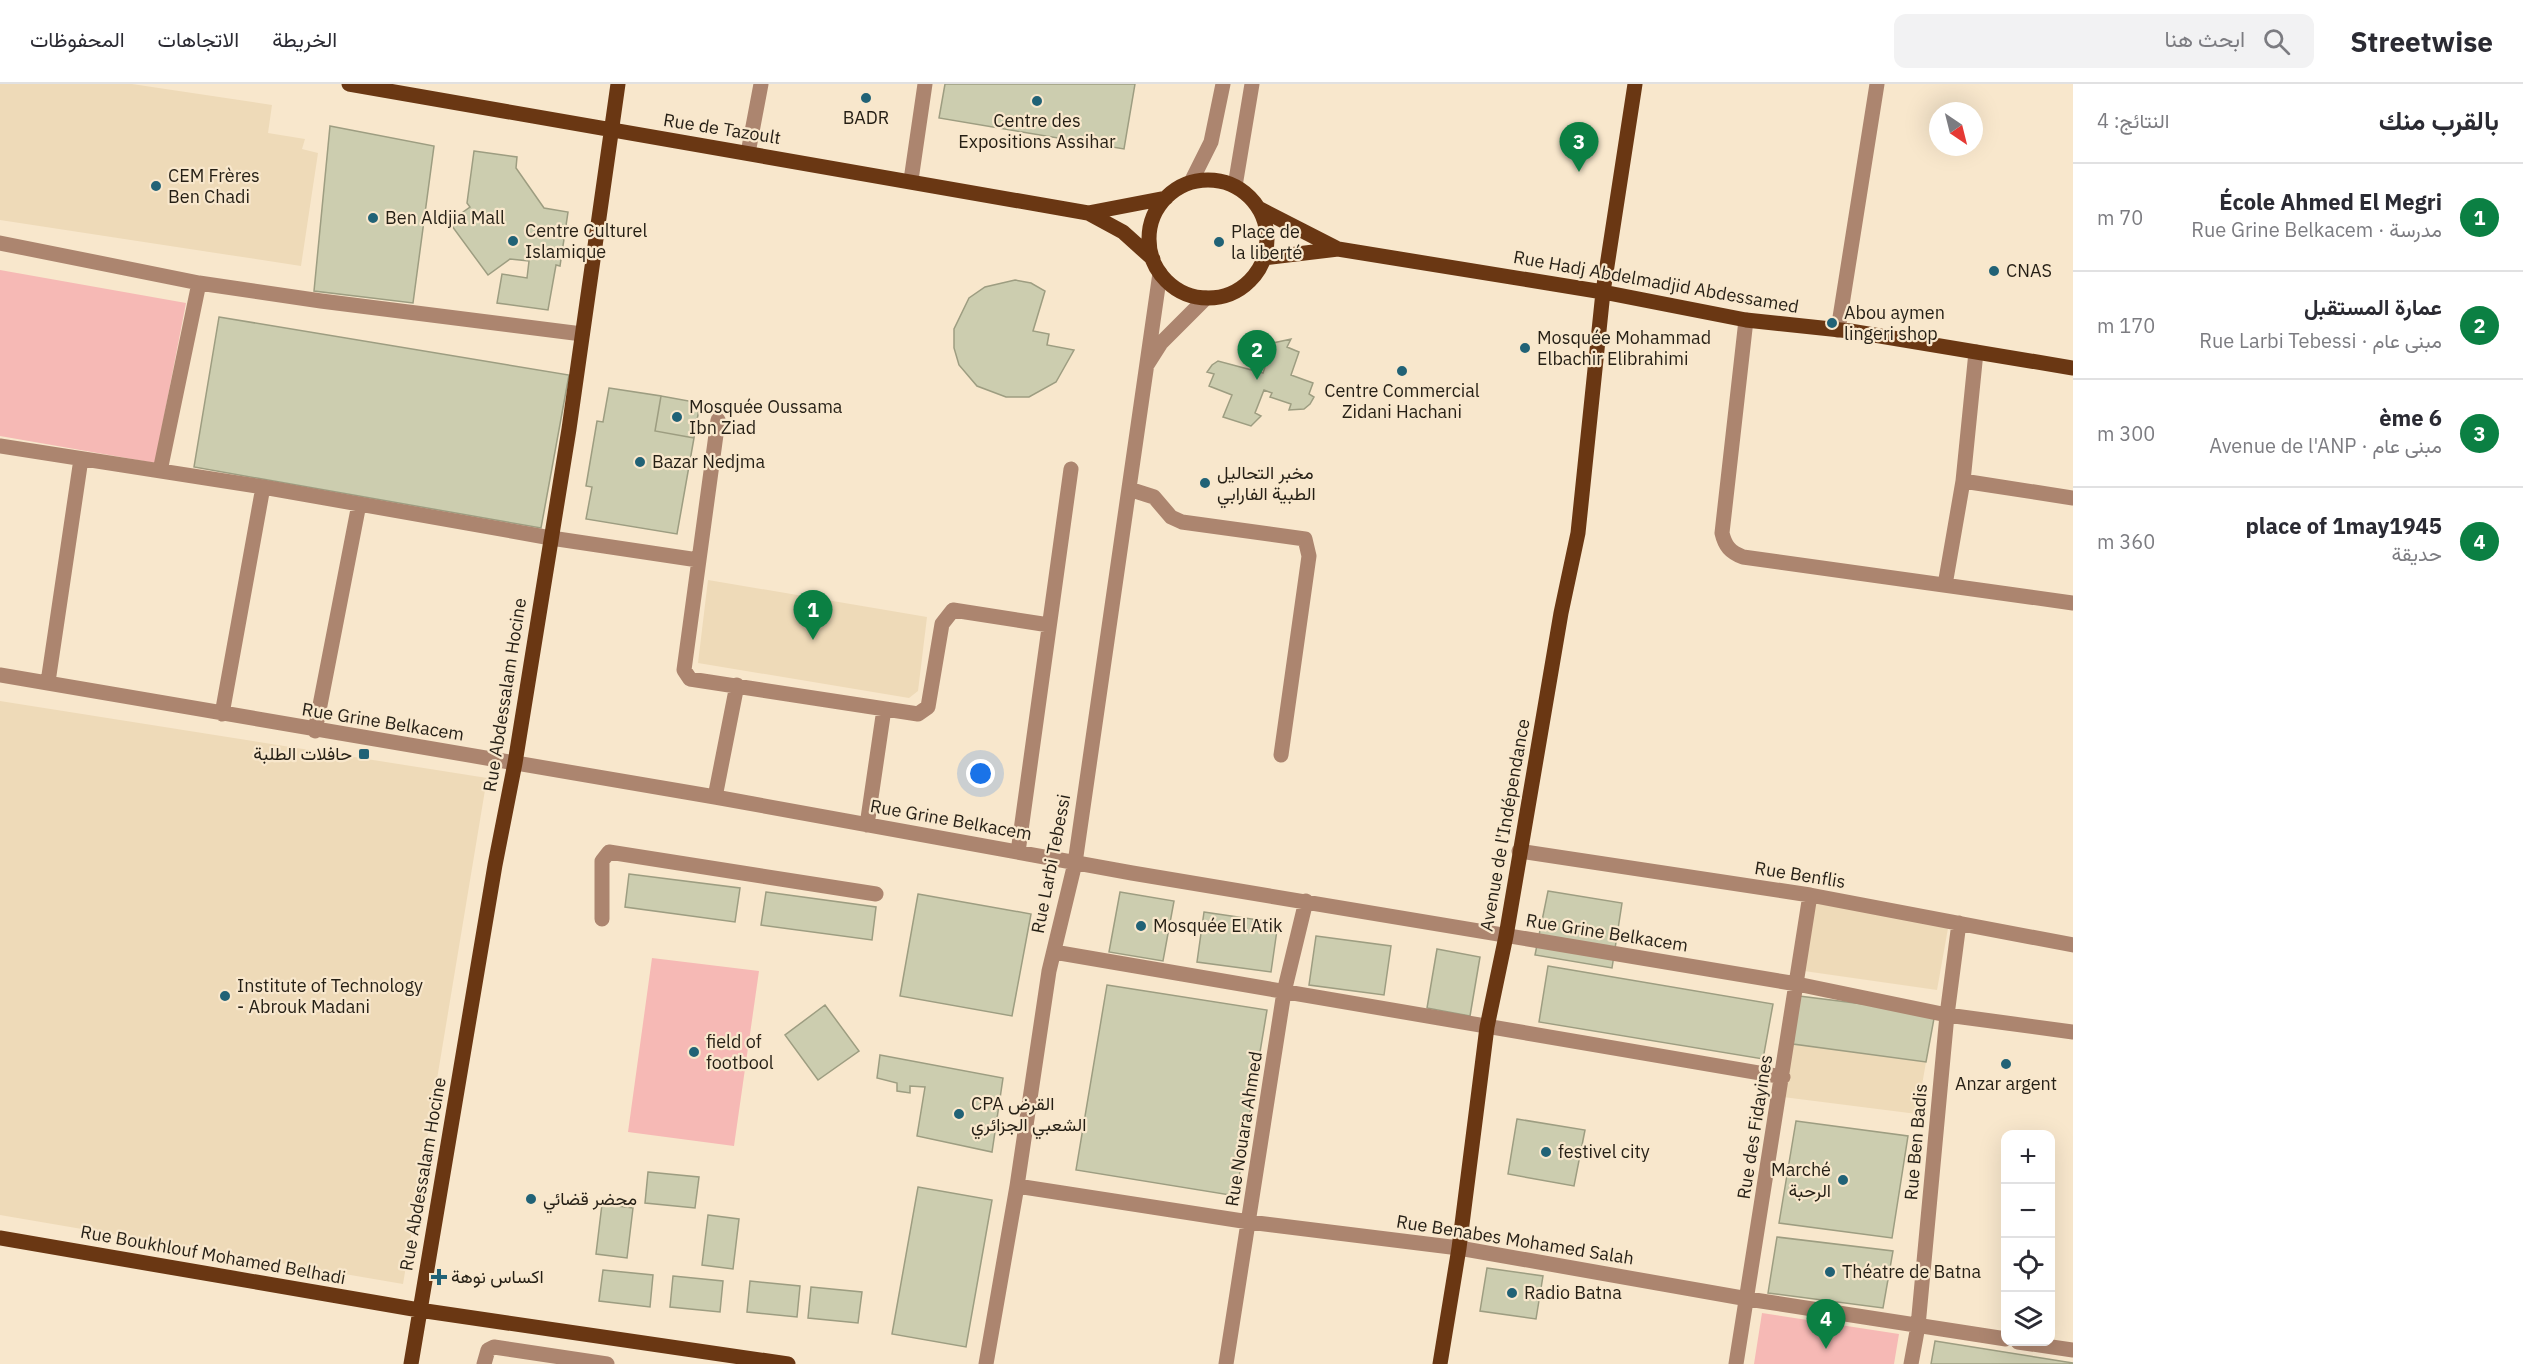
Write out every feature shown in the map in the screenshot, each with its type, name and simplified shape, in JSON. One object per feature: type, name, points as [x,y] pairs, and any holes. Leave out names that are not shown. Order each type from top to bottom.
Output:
[{"type":"main road","name":"Rue de Tazoult","points":[[349,84],[611,131],[911,180],[1088,213],[1123,232],[1156,266]]},
{"type":"main road","name":"Rue Abdessalam Hocine","points":[[411,1364],[495,865],[515,763],[582,334],[618,84]]},
{"type":"main road","name":"Avenue de l'Indépendance","points":[[1440,1364],[1459,1248],[1487,1027],[1506,936],[1561,613],[1578,533],[1603,292],[1635,84]]},
{"type":"main road","points":[[1214,180],[1235,186],[1249,195],[1260,209],[1266,225],[1267,241],[1264,258],[1255,274],[1242,287],[1225,295],[1206,298],[1180,290],[1156,266],[1150,243],[1151,226],[1156,211],[1166,198],[1191,182],[1214,180]]},
{"type":"main road","name":"Rue de Tazoult","points":[[1088,213],[1166,198]]},
{"type":"main road","name":"Rue Hadj Abdelmadjid Abdessamed","points":[[1260,209],[1338,249]]},
{"type":"main road","name":"Rue Hadj Abdelmadjid Abdessamed","points":[[1264,258],[1338,249],[1603,292],[1746,320],[1838,330],[2073,368]]},
{"type":"main road","name":"Rue Boukhlouf Mohamed Belhadi","points":[[0,1238],[419,1310],[788,1364]]},
{"type":"street","points":[[748,153],[761,84]]},
{"type":"street","points":[[911,180],[925,84]]},
{"type":"street","points":[[1191,182],[1211,142],[1223,84]]},
{"type":"street","points":[[1235,186],[1252,84]]},
{"type":"street","points":[[1838,330],[1877,84]]},
{"type":"street","points":[[0,243],[199,283],[321,302],[582,334]]},
{"type":"street","name":"Rue Larbi Tebessi","points":[[986,1364],[1017,1186],[1035,1050],[1054,952],[1075,862],[1129,489],[1156,266]]},
{"type":"street","points":[[160,471],[199,283]]},
{"type":"street","name":"Rue Larbi Tebessi","points":[[1144,370],[1161,343],[1206,298]]},
{"type":"street","points":[[1746,320],[1722,533],[1728,549],[1743,557],[2073,603]]},
{"type":"street","points":[[1946,585],[1963,481],[1976,352]]},
{"type":"street","points":[[718,420],[685,674],[694,680],[918,714],[927,710],[942,624],[953,610],[1049,626]]},
{"type":"street","points":[[0,446],[263,487],[551,538],[698,561]]},
{"type":"street","points":[[48,682],[81,459]]},
{"type":"street","points":[[1018,852],[1071,469]]},
{"type":"street","points":[[1963,481],[2073,498]]},
{"type":"street","points":[[222,714],[263,487]]},
{"type":"street","points":[[1129,489],[1154,498],[1171,517],[1182,522],[1305,539],[1308,556],[1281,755]]},
{"type":"street","points":[[315,731],[359,504]]},
{"type":"street","name":"Rue Grine Belkacem","points":[[0,675],[315,731],[715,797],[1075,862],[1797,984],[1947,1015],[2073,1032]]},
{"type":"street","points":[[715,797],[736,686]]},
{"type":"street","points":[[867,825],[884,709]]},
{"type":"street","name":"Rue Benflis","points":[[1519,851],[1810,895],[2073,945]]},
{"type":"street","points":[[602,919],[602,861],[609,852],[876,894]]},
{"type":"street","name":"Rue des Fidayines","points":[[1736,1364],[1810,895]]},
{"type":"street","name":"Rue Nouara Ahmed","points":[[1226,1364],[1284,992],[1306,901]]},
{"type":"street","name":"Rue Ben Badis","points":[[1911,1364],[1918,1326],[1947,1015],[1959,923]]},
{"type":"street","points":[[1054,952],[1783,1077]]},
{"type":"street","name":"Rue Benabes Mohamed Salah","points":[[1017,1186],[1249,1222],[1459,1248],[1748,1299],[2001,1339]]},
{"type":"street","points":[[2049,1346],[2073,1350]]},
{"type":"street","points":[[484,1364],[488,1350],[494,1347],[555,1359],[607,1364]]},
{"type":"shaded area","name":"CEM Frères Ben Chadi","points":[[0,84],[132,84],[272,105],[268,133],[305,139],[302,149],[318,153],[301,266],[0,220]]},
{"type":"shaded area","points":[[0,270],[186,303],[155,463],[0,436]]},
{"type":"shaded area","points":[[708,580],[927,617],[918,691],[909,698],[698,663]]},
{"type":"shaded area","name":"Institute of Technology - Abrouk Madani","points":[[0,701],[487,778],[403,1284],[0,1215]]},
{"type":"shaded area","points":[[1809,894],[1950,917],[1937,990],[1797,970]]},
{"type":"shaded area","name":"field of footbool","points":[[652,958],[759,971],[734,1146],[628,1132]]},
{"type":"shaded area","points":[[1793,1044],[1926,1062],[1917,1114],[1783,1097]]},
{"type":"shaded area","points":[[1762,1313],[1899,1334],[1894,1364],[1754,1364]]},
{"type":"building","name":"Centre des Expositions Assihar","points":[[945,84],[1135,84],[1124,149],[939,118]]},
{"type":"building","name":"Ben Aldjia Mall","points":[[330,126],[434,146],[413,303],[314,291]]},
{"type":"building","name":"Centre Culturel Islamique","points":[[474,151],[517,157],[516,168],[544,208],[568,212],[560,266],[556,265],[548,310],[497,303],[502,274],[527,278],[529,261],[510,259],[488,275],[449,222],[470,207],[467,203]]},
{"type":"building","points":[[1015,280],[1031,283],[1045,291],[1033,331],[1049,334],[1047,345],[1074,350],[1056,382],[1029,397],[1006,397],[977,386],[959,365],[954,348],[954,329],[969,298],[985,287]]},
{"type":"building","points":[[219,317],[569,375],[541,528],[194,467]]},
{"type":"building","points":[[1291,339],[1287,347],[1299,352],[1291,375],[1313,383],[1309,394],[1314,397],[1310,404],[1304,409],[1289,410],[1291,404],[1270,397],[1272,393],[1264,390],[1255,413],[1261,416],[1251,426],[1223,417],[1232,395],[1209,386],[1214,374],[1207,372],[1212,365],[1218,361],[1263,373],[1273,343]]},
{"type":"building","name":"Bazar Nedjma","points":[[609,388],[661,396],[655,431],[694,438],[677,534],[586,519],[592,487],[586,486],[597,421],[603,422]]},
{"type":"building","name":"Mosquée Oussama Ibn Ziad","points":[[661,396],[700,403],[694,438],[655,431]]},
{"type":"building","points":[[629,874],[740,888],[735,922],[625,907]]},
{"type":"building","points":[[1548,891],[1622,903],[1612,968],[1535,955]]},
{"type":"building","points":[[766,892],[876,907],[872,940],[761,925]]},
{"type":"building","name":"Mosquée El Atik","points":[[1120,892],[1174,901],[1163,961],[1109,952]]},
{"type":"building","points":[[918,894],[1031,914],[1012,1016],[900,996]]},
{"type":"building","points":[[1204,912],[1278,923],[1271,972],[1197,962]]},
{"type":"building","points":[[1316,936],[1391,946],[1384,995],[1309,985]]},
{"type":"building","points":[[1437,949],[1480,957],[1470,1016],[1427,1008]]},
{"type":"building","points":[[1548,966],[1773,1004],[1763,1059],[1539,1022]]},
{"type":"building","points":[[1107,985],[1267,1010],[1236,1196],[1076,1170]]},
{"type":"building","points":[[1799,996],[1935,1013],[1926,1062],[1793,1044]]},
{"type":"building","points":[[825,1005],[859,1051],[818,1080],[785,1035]]},
{"type":"building","name":"CPA القرض الشعبي الجزائري","points":[[880,1055],[1003,1078],[992,1152],[917,1136],[925,1087],[910,1086],[910,1093],[897,1091],[897,1083],[877,1078]]},
{"type":"building","name":"festivel city","points":[[1517,1119],[1585,1130],[1574,1186],[1508,1174]]},
{"type":"building","name":"Marché الرحبة","points":[[1796,1121],[1908,1136],[1892,1238],[1779,1223]]},
{"type":"building","points":[[648,1172],[699,1177],[695,1208],[645,1203]]},
{"type":"building","points":[[918,1187],[992,1200],[966,1347],[892,1334]]},
{"type":"building","points":[[602,1204],[633,1208],[627,1258],[596,1254]]},
{"type":"building","points":[[708,1215],[739,1219],[733,1269],[702,1265]]},
{"type":"building","name":"Théatre de Batna","points":[[1777,1237],[1893,1251],[1883,1308],[1768,1293]]},
{"type":"building","name":"Radio Batna","points":[[1487,1268],[1543,1276],[1536,1319],[1480,1311]]},
{"type":"building","points":[[603,1270],[653,1275],[650,1307],[599,1301]]},
{"type":"building","points":[[673,1276],[723,1281],[720,1312],[670,1307]]},
{"type":"building","points":[[750,1281],[800,1286],[797,1317],[747,1312]]},
{"type":"building","points":[[811,1287],[862,1292],[858,1323],[808,1318]]},
{"type":"building","points":[[1935,1341],[2073,1363],[2073,1364],[1931,1364]]},
{"type":"place","name":"BADR","points":[[866,98]]},
{"type":"place","name":"Centre des Expositions Assihar","points":[[1037,101]]},
{"type":"place","name":"6 ème","points":[[1579,172]]},
{"type":"place","name":"CEM Frères Ben Chadi","points":[[156,186]]},
{"type":"place","name":"Ben Aldjia Mall","points":[[373,218]]},
{"type":"place","name":"Centre Culturel Islamique","points":[[513,241]]},
{"type":"place","name":"Place de la liberté","points":[[1219,242]]},
{"type":"place","name":"CNAS","points":[[1994,271]]},
{"type":"place","name":"Abou aymen lingeri shop","points":[[1832,323]]},
{"type":"place","name":"Mosquée Mohammad Elbachir Elibrahimi","points":[[1525,348]]},
{"type":"place","name":"Centre Commercial Zidani Hachani","points":[[1402,371]]},
{"type":"place","name":"عمارة المستقبل","points":[[1257,380]]},
{"type":"place","name":"Mosquée Oussama Ibn Ziad","points":[[677,417]]},
{"type":"place","name":"Bazar Nedjma","points":[[640,462]]},
{"type":"place","name":"مخبر التحاليل الطبية الفارابي","points":[[1205,483]]},
{"type":"place","name":"École Ahmed El Megri","points":[[813,640]]},
{"type":"place","name":"حافلات الطلبة","points":[[364,754]]},
{"type":"place","name":"Mosquée El Atik","points":[[1141,926]]},
{"type":"place","name":"Institute of Technology - Abrouk Madani","points":[[225,996]]},
{"type":"place","name":"field of footbool","points":[[694,1052]]},
{"type":"place","name":"Anzar argent","points":[[2006,1064]]},
{"type":"place","name":"CPA القرض الشعبي الجزائري","points":[[959,1114]]},
{"type":"place","name":"festivel city","points":[[1546,1152]]},
{"type":"place","name":"Marché الرحبة","points":[[1843,1180]]},
{"type":"place","name":"محضر قضائي","points":[[531,1199]]},
{"type":"place","name":"Théatre de Batna","points":[[1830,1272]]},
{"type":"place","name":"اكساس نوهة","points":[[439,1277]]},
{"type":"place","name":"Radio Batna","points":[[1512,1293]]},
{"type":"place","name":"place of 1may1945","points":[[1826,1349]]}]
